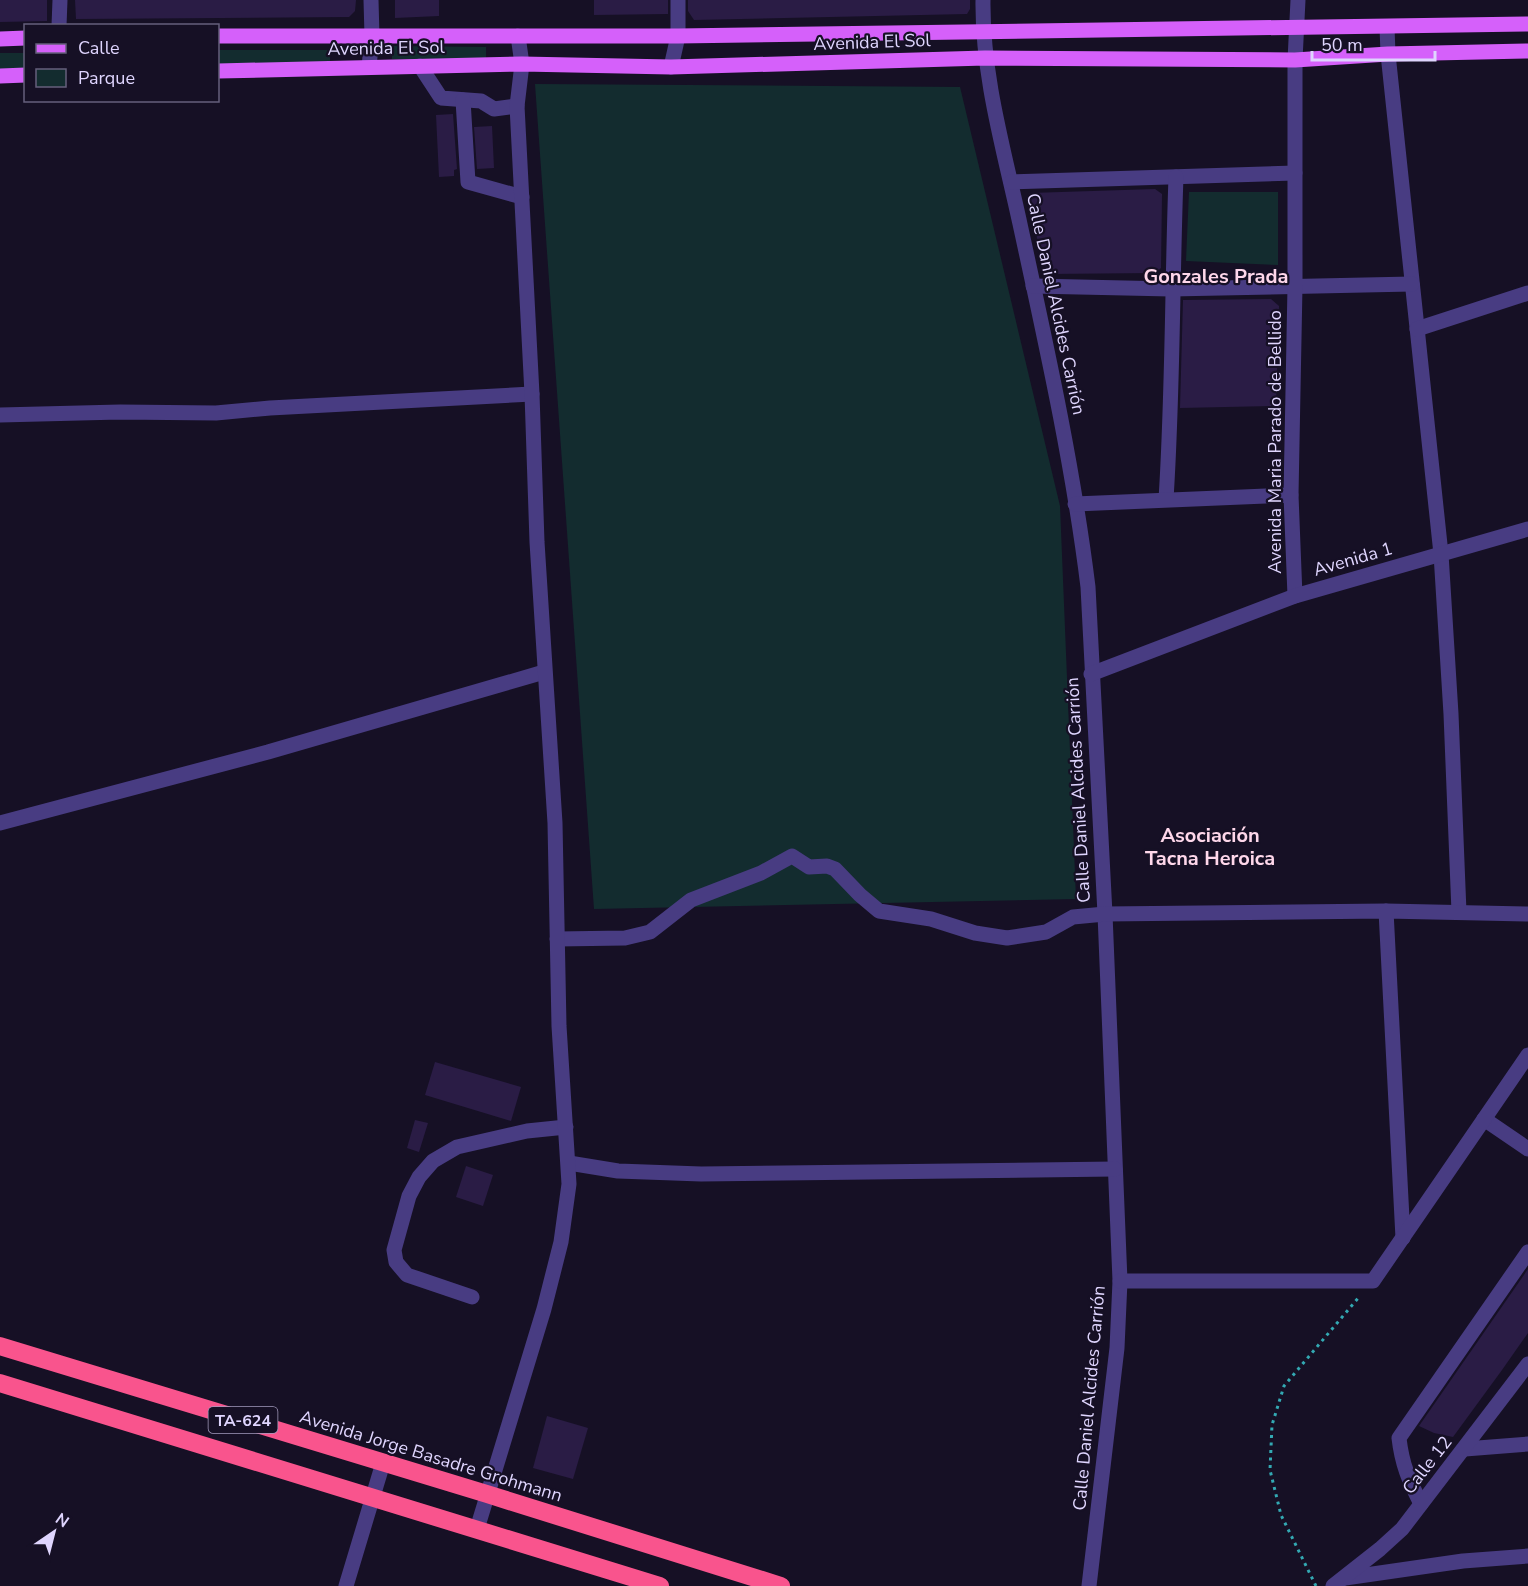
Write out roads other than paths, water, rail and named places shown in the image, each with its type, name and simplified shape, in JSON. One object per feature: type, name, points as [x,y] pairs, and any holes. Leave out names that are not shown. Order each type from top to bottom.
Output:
[{"type":"highway","name":"Avenida Jorge Basadre Grohmann","points":[[0,1346],[781,1586]]},
{"type":"highway","name":"TA-624","points":[[0,1383],[660,1586]]},
{"type":"main road","name":"Avenida El Sol","points":[[219,36],[678,36],[1528,24]]},
{"type":"main road","points":[[0,39],[24,38]]},
{"type":"main road","name":"Avenida El Sol","points":[[219,71],[522,64],[671,67],[986,58],[1295,60],[1388,54],[1528,51]]},
{"type":"main road","points":[[0,76],[24,75]]},
{"type":"street","points":[[59,24],[60,0]]},
{"type":"street","points":[[369,67],[372,36],[371,0]]},
{"type":"street","points":[[671,67],[678,36],[678,0]]},
{"type":"street","name":"Calle Daniel Alcides Carrión","points":[[983,0],[982,30],[989,87],[1033,286],[1075,504],[1088,586],[1105,914],[1120,1281],[1117,1348],[1089,1586]]},
{"type":"street","name":"Avenida Maria Parado de Bellido","points":[[1295,596],[1291,495],[1296,286],[1295,60],[1298,0]]},
{"type":"street","points":[[1387,27],[1441,554],[1452,714],[1459,912]]},
{"type":"street","points":[[477,1529],[544,1309],[561,1242],[566,1212],[569,1163],[559,1026],[552,781],[544,672],[516,106],[522,64],[518,36]]},
{"type":"street","points":[[420,66],[441,98],[481,101],[494,109],[516,106]]},
{"type":"street","points":[[463,100],[468,182],[522,197]]},
{"type":"street","points":[[1011,182],[1295,173]]},
{"type":"street","points":[[1166,499],[1171,418],[1176,177]]},
{"type":"street","points":[[1033,286],[1172,289],[1412,284]]},
{"type":"street","points":[[1417,330],[1528,293]]},
{"type":"street","points":[[0,416],[120,412],[216,413],[532,394]]},
{"type":"street","points":[[1075,504],[1291,495]]},
{"type":"street","name":"Avenida 1","points":[[1091,674],[1295,596],[1528,529]]},
{"type":"street","points":[[0,823],[268,752],[544,672]]},
{"type":"street","points":[[557,939],[625,938],[650,933],[691,900],[762,873],[792,856],[809,867],[827,866],[835,869],[853,889],[879,910],[931,919],[975,933],[1006,938],[1046,932],[1073,917],[1105,914],[1386,911],[1528,914]]},
{"type":"street","points":[[1386,911],[1403,1238]]},
{"type":"street","points":[[1120,1281],[1373,1281],[1528,1055]]},
{"type":"street","points":[[1484,1119],[1528,1149]]},
{"type":"street","points":[[472,1297],[407,1275],[396,1262],[394,1251],[409,1196],[433,1161],[457,1147],[527,1131],[566,1127]]},
{"type":"street","points":[[569,1163],[618,1171],[701,1174],[1115,1169]]},
{"type":"street","points":[[1421,1504],[1407,1477],[1401,1457],[1399,1438],[1528,1252]]},
{"type":"street","name":"Calle 12","points":[[1338,1582],[1380,1550],[1402,1529],[1528,1364]]},
{"type":"street","points":[[1465,1449],[1528,1444]]},
{"type":"street","points":[[346,1586],[383,1462]]},
{"type":"street","points":[[1338,1582],[1463,1561],[1528,1556]]},
{"type":"district","name":"Gonzales Prada","points":[[1216,276]]},
{"type":"district","name":"Asociación Tacna Heroica","points":[[1210,846]]}]
